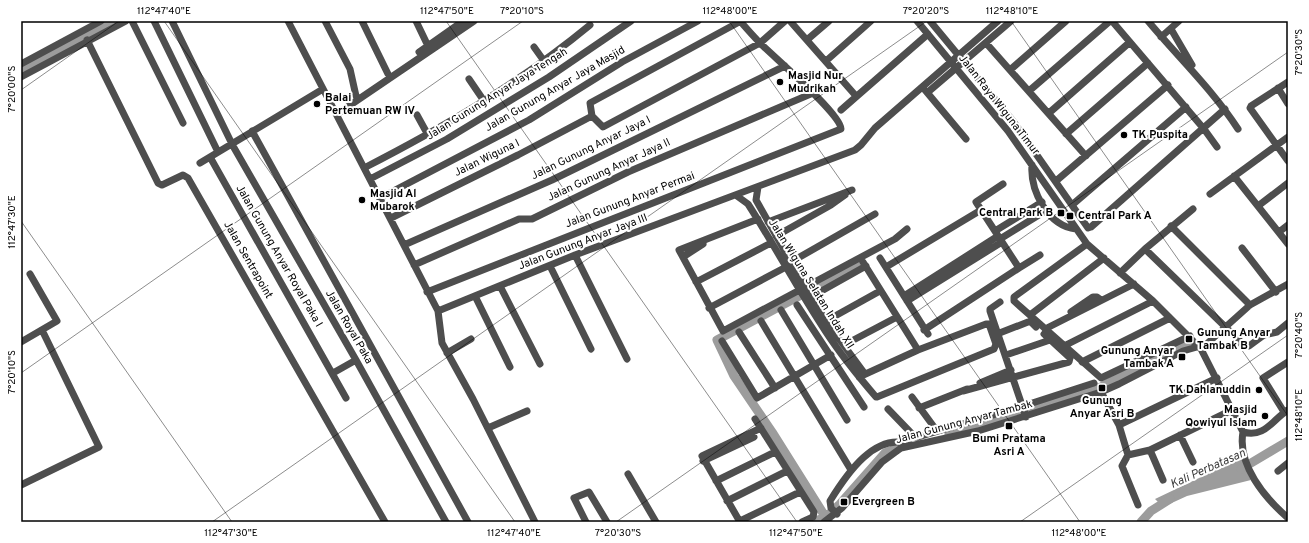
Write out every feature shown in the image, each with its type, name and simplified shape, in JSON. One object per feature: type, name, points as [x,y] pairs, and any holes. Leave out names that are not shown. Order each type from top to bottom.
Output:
[{"type":"street","points":[[21,64],[101,21]]},
{"type":"street","points":[[21,77],[87,40],[126,21]]},
{"type":"street","points":[[132,21],[183,123]]},
{"type":"street","points":[[154,21],[218,152]]},
{"type":"street","name":"Jalan Royal Paka","points":[[172,21],[232,144],[356,360],[446,522]]},
{"type":"street","points":[[288,21],[438,311],[441,339],[447,353],[470,393],[536,522]]},
{"type":"street","points":[[325,21],[350,69],[356,96]]},
{"type":"street","points":[[362,21],[388,74]]},
{"type":"street","points":[[416,21],[428,46]]},
{"type":"street","points":[[336,112],[356,96],[463,21]]},
{"type":"street","points":[[336,112],[474,21]]},
{"type":"street","name":"Jalan Gunung Anyar Jaya Tengah","points":[[370,179],[447,139],[549,77],[631,21]]},
{"type":"street","name":"Jalan Gunung Anyar Jaya Masjid","points":[[380,198],[529,120],[622,62],[698,21]]},
{"type":"street","points":[[785,21],[760,43],[603,127],[592,116],[590,103],[741,21],[760,43],[813,92]]},
{"type":"street","points":[[790,21],[808,39],[856,96]]},
{"type":"street","points":[[808,39],[829,21]]},
{"type":"street","points":[[826,60],[871,21]]},
{"type":"street","name":"Jalan Raya Wiguna Timur","points":[[917,21],[926,35],[1008,131],[1087,244],[1134,284],[1190,336],[1217,378],[1243,432]]},
{"type":"street","name":"Jalan Raya Wiguna Timur","points":[[930,21],[1013,121],[1056,181],[1085,227],[1091,227],[1204,129]]},
{"type":"street","points":[[925,90],[950,62],[998,21]]},
{"type":"street","points":[[925,90],[956,69],[1011,21]]},
{"type":"street","points":[[1010,70],[1066,21]]},
{"type":"street","points":[[1029,91],[1111,21],[1168,85],[1217,147]]},
{"type":"street","points":[[1148,21],[1225,109],[1238,129]]},
{"type":"street","points":[[1161,37],[1179,21]]},
{"type":"street","points":[[364,168],[428,134],[484,101],[544,61],[590,25]]},
{"type":"street","points":[[1171,29],[1199,78]]},
{"type":"street","points":[[841,110],[926,35]]},
{"type":"street","name":"Jalan Sentrapoint","points":[[87,40],[158,183],[162,185],[184,175],[188,178],[385,522]]},
{"type":"street","points":[[986,42],[1086,156]]},
{"type":"street","points":[[1049,113],[1130,42]]},
{"type":"street","points":[[534,47],[544,61]]},
{"type":"street","points":[[1066,134],[1148,63]]},
{"type":"street","name":"Jalan Gunung Anyar Jaya I","points":[[404,245],[552,180],[785,66]]},
{"type":"street","points":[[469,79],[484,101]]},
{"type":"street","points":[[1288,82],[1250,108],[1275,146],[1288,162]]},
{"type":"street","points":[[1056,181],[1168,85]]},
{"type":"street","points":[[1278,88],[1288,104]]},
{"type":"street","points":[[200,163],[323,89]]},
{"type":"street","points":[[925,90],[966,139]]},
{"type":"street","name":"Jalan Gunung Anyar Jaya III","points":[[438,311],[575,255],[737,196],[855,150],[862,145],[868,135],[925,90]]},
{"type":"street","name":"Jalan Gunung Anyar Permai","points":[[427,292],[842,129],[835,116],[813,92]]},
{"type":"street","name":"Jalan Gunung Anyar Jaya II","points":[[414,265],[520,219],[532,219],[628,172],[813,92]]},
{"type":"street","points":[[1072,205],[1186,107]]},
{"type":"street","points":[[1204,129],[1225,109]]},
{"type":"street","points":[[417,115],[428,134]]},
{"type":"street","name":"Jalan Wiguna I","points":[[391,218],[518,155],[592,116]]},
{"type":"street","points":[[252,131],[468,522]]},
{"type":"street","points":[[1210,194],[1288,137]]},
{"type":"street","name":"Jalan Gunung Anyar Royal Paka I","points":[[210,157],[346,398]]},
{"type":"street","points":[[1032,165],[1031,176],[1034,186],[1047,210],[1062,225],[1076,229]]},
{"type":"street","points":[[1234,176],[1288,244]]},
{"type":"street","points":[[1258,206],[1288,183]]},
{"type":"street","points":[[1003,184],[977,200],[1019,268]]},
{"type":"street","points":[[748,204],[756,200],[758,188]]},
{"type":"street","points":[[768,222],[829,198],[850,192],[831,206],[776,236]]},
{"type":"street","name":"Jalan Wiguna Selatan Indah XII","points":[[737,196],[748,204],[758,219],[771,243],[788,265],[838,349],[862,375]]},
{"type":"street","name":"Jalan Wiguna Selatan Indah XII","points":[[756,200],[776,236],[788,265]]},
{"type":"street","points":[[999,237],[1042,202]]},
{"type":"street","points":[[1120,272],[1145,248],[1193,209]]},
{"type":"street","points":[[886,267],[982,210]]},
{"type":"street","points":[[905,298],[999,237],[1047,210]]},
{"type":"street","points":[[709,308],[788,265],[875,214]]},
{"type":"street","points":[[758,219],[680,249],[709,308],[722,330],[805,293],[864,264],[918,350],[862,375]]},
{"type":"street","points":[[1278,232],[1288,225]]},
{"type":"street","points":[[1171,226],[1250,305]]},
{"type":"street","points":[[805,293],[895,239],[907,229]]},
{"type":"street","points":[[696,282],[771,243]]},
{"type":"street","points":[[963,391],[1069,362],[1070,358],[1033,324],[1014,301],[1014,298],[1087,244]]},
{"type":"street","points":[[1145,248],[1243,344],[1248,346],[1264,335],[1277,332],[1288,323]]},
{"type":"street","points":[[1242,248],[1276,292]]},
{"type":"street","points":[[575,255],[627,359]]},
{"type":"street","points":[[880,258],[926,332],[1040,255]]},
{"type":"street","points":[[997,334],[1029,319],[1104,258]]},
{"type":"street","points":[[550,266],[591,350]]},
{"type":"street","points":[[21,342],[57,321],[30,274]]},
{"type":"street","points":[[1045,329],[1134,284]]},
{"type":"street","points":[[1199,348],[1250,305],[1288,284]]},
{"type":"street","points":[[500,286],[540,364]]},
{"type":"street","points":[[826,321],[880,291]]},
{"type":"street","name":"Jalan Wiguna Selatan Indah XII","points":[[805,293],[844,345],[876,397],[879,398],[994,349],[996,344],[989,324],[986,324],[918,350]]},
{"type":"street","points":[[475,296],[510,367]]},
{"type":"street","points":[[1064,346],[1153,301]]},
{"type":"street","points":[[1000,302],[990,311],[1011,370],[1011,379],[1023,412]]},
{"type":"street","points":[[797,305],[864,407]]},
{"type":"street","points":[[781,310],[847,420]]},
{"type":"street","points":[[844,345],[897,318]]},
{"type":"street","points":[[1082,362],[1170,318]]},
{"type":"street","points":[[1029,319],[1045,329],[1105,383],[1190,336]]},
{"type":"street","points":[[761,321],[851,470]]},
{"type":"street","points":[[21,485],[99,447],[42,330]]},
{"type":"street","points":[[739,332],[775,388]]},
{"type":"street","points":[[447,353],[471,339]]},
{"type":"street","points":[[1006,355],[1050,340]]},
{"type":"street","points":[[722,341],[757,398],[831,355]]},
{"type":"street","name":"Jalan Gunung Anyar Tambak","points":[[827,521],[834,511],[882,462],[896,451],[910,445],[978,431],[1023,412],[1101,392],[1105,383],[1183,351],[1199,348]]},
{"type":"street","points":[[331,369],[356,360]]},
{"type":"street","points":[[1288,362],[1264,378],[1286,411],[1264,431],[1257,434],[1243,432],[1241,443],[1243,454],[1257,483],[1270,502],[1288,518]]},
{"type":"street","points":[[919,408],[1011,370]]},
{"type":"street","points":[[1119,425],[1217,378]]},
{"type":"street","points":[[888,409],[915,437],[1023,412],[1094,383]]},
{"type":"street","points":[[1101,392],[1119,425],[1128,455],[1122,466],[1138,505]]},
{"type":"street","points":[[912,397],[937,431]]},
{"type":"street","points":[[1128,455],[1150,450],[1232,410]]},
{"type":"street","points":[[488,428],[527,411]]},
{"type":"street","points":[[755,419],[814,512],[813,517],[802,522]]},
{"type":"street","points":[[762,430],[703,460],[740,522],[800,492]]},
{"type":"street","points":[[1180,435],[1193,462]]},
{"type":"street","points":[[834,511],[830,500],[851,470],[879,446],[900,441],[910,445]]},
{"type":"street","points":[[1150,450],[1163,480]]},
{"type":"street","points":[[716,481],[775,452]]},
{"type":"street","points":[[1278,471],[1288,463]]},
{"type":"street","points":[[728,500],[787,471]]},
{"type":"street","points":[[628,474],[656,522]]},
{"type":"street","points":[[586,522],[574,498],[589,492],[607,522]]},
{"type":"shaded area","name":"Kali Perbatasan","points":[[1241,458],[1251,480],[1187,496],[1163,507],[1155,499]]},
{"type":"waterway","points":[[21,70],[113,21]]},
{"type":"waterway","points":[[828,521],[772,432],[734,376],[717,340],[859,264]]},
{"type":"waterway","points":[[949,434],[1018,414],[1101,387],[1190,341]]},
{"type":"waterway","name":"Kali Perbatasan","points":[[1241,469],[1288,441]]},
{"type":"waterway","points":[[813,522],[826,517],[840,504],[885,453],[905,445]]},
{"type":"waterway","name":"Kali Perbatasan","points":[[1141,522],[1151,511],[1170,499]]},
{"type":"place","name":"Masjid Nur Mudrikah","points":[[780,82]]},
{"type":"place","name":"Balai Pertemuan RW IV","points":[[317,104]]},
{"type":"place","name":"TK Puspita","points":[[1124,135]]},
{"type":"place","name":"Masjid Al Mubarok","points":[[362,200]]},
{"type":"place","name":"Central Park B","points":[[1061,213]]},
{"type":"place","name":"Central Park A","points":[[1070,216]]},
{"type":"place","name":"Gunung Anyar Tambak B","points":[[1189,339]]},
{"type":"place","name":"Gunung Anyar Tambak A","points":[[1182,357]]},
{"type":"place","name":"Gunung Anyar Asri B","points":[[1102,388]]},
{"type":"place","name":"TK Dahlanuddin","points":[[1259,390]]},
{"type":"place","name":"Masjid Qowiyul Islam","points":[[1265,416]]},
{"type":"place","name":"Bumi Pratama Asri A","points":[[1009,426]]},
{"type":"place","name":"Evergreen B","points":[[844,502]]}]
